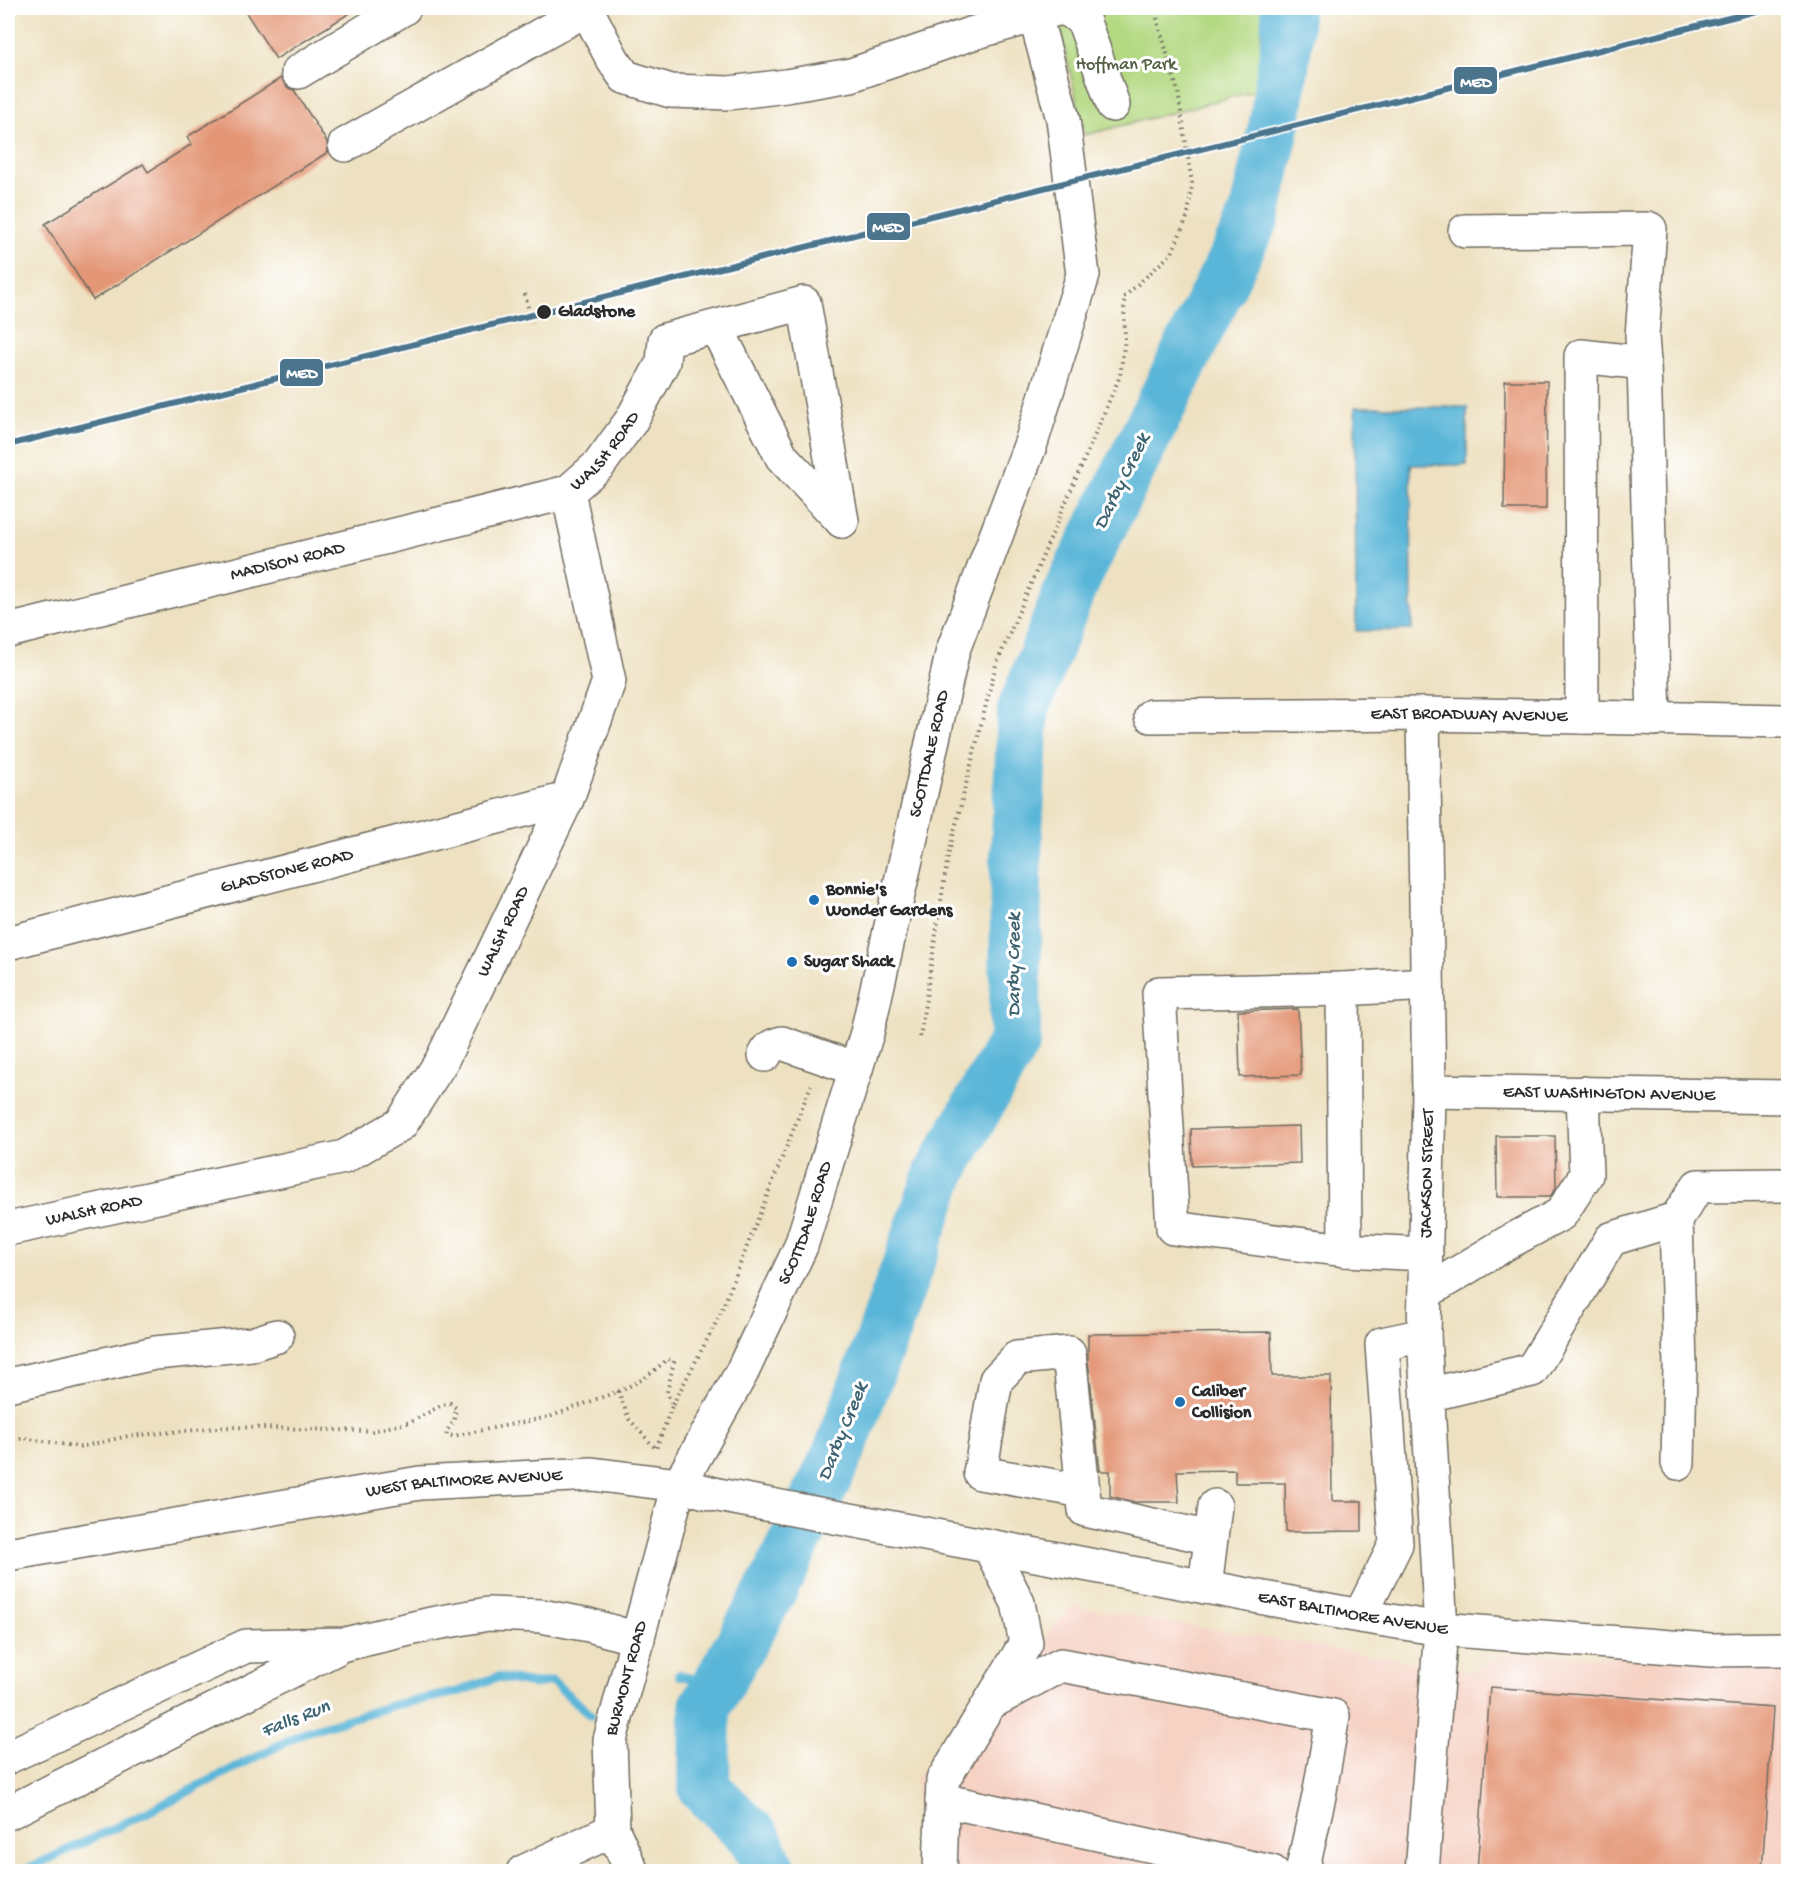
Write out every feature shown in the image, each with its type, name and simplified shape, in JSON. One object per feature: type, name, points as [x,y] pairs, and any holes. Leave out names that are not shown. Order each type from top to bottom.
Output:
[{"type":"street","points":[[298,72],[404,8]]},
{"type":"street","points":[[345,145],[587,8],[613,60],[625,77],[671,91],[729,93],[850,75],[1034,11],[1061,8],[1072,12],[1084,21],[1113,105]]},
{"type":"street","name":"SCOTTDALE ROAD","points":[[679,1485],[742,1372],[801,1246],[869,1021],[953,650],[1031,443],[1083,275],[1063,119],[1034,11]]},
{"type":"street","points":[[1465,231],[1650,229],[1642,336],[1654,719]]},
{"type":"street","points":[[804,303],[842,521],[782,457],[716,327],[804,303]]},
{"type":"street","name":"WALSH ROAD","points":[[8,1229],[344,1157],[401,1124],[441,1062],[567,799],[609,681],[568,492],[599,465],[631,421],[663,362],[664,340],[716,327]]},
{"type":"street","points":[[1582,717],[1581,356],[1644,363]]},
{"type":"street","name":"MADISON ROAD","points":[[8,631],[568,492]]},
{"type":"street","name":"EAST BROADWAY AVENUE","points":[[1151,716],[1423,714],[1788,721]]},
{"type":"street","name":"JACKSON STREET","points":[[1422,1872],[1441,1629],[1424,1335],[1429,1091],[1423,714]]},
{"type":"street","name":"GLADSTONE ROAD","points":[[8,944],[567,799]]},
{"type":"street","points":[[1426,1254],[1345,1250],[1173,1228],[1159,993],[1343,989],[1427,984]]},
{"type":"street","points":[[1343,989],[1345,1250]]},
{"type":"street","points":[[765,1055],[768,1049],[782,1043],[856,1069]]},
{"type":"street","name":"EAST WASHINGTON AVENUE","points":[[1429,1091],[1788,1097]]},
{"type":"street","points":[[1425,1293],[1507,1243],[1561,1214],[1586,1175],[1583,1093]]},
{"type":"street","points":[[1678,1462],[1680,1367],[1676,1219],[1698,1186],[1788,1185]]},
{"type":"street","points":[[1428,1395],[1532,1370],[1611,1239],[1676,1219]]},
{"type":"street","points":[[1360,1616],[1396,1544],[1382,1344],[1424,1335]]},
{"type":"street","points":[[8,1385],[155,1353],[252,1344],[277,1336]]},
{"type":"street","points":[[1083,1491],[980,1473],[996,1380],[1017,1358],[1069,1353],[1085,1510],[1213,1522],[1205,1587]]},
{"type":"street","name":"WEST BALTIMORE AVENUE","points":[[8,1554],[420,1483],[592,1474],[679,1485],[718,1495],[922,1533]]},
{"type":"street","name":"BURMONT ROAD","points":[[632,1872],[613,1830],[610,1740],[679,1485]]},
{"type":"street","name":"EAST BALTIMORE AVENUE","points":[[922,1533],[1360,1616],[1441,1629],[1710,1650],[1788,1649]]},
{"type":"street","points":[[940,1872],[943,1780],[1026,1643],[1018,1603],[989,1546]]},
{"type":"street","points":[[8,1756],[246,1646],[345,1644],[431,1624],[488,1614],[541,1616],[589,1624],[638,1639]]},
{"type":"street","points":[[8,1813],[345,1644]]},
{"type":"street","points":[[990,1703],[1061,1665],[1333,1716],[1319,1796],[1302,1872]]},
{"type":"street","points":[[942,1800],[1272,1872]]},
{"type":"street","points":[[523,1872],[613,1830]]},
{"type":"path","points":[[920,1037],[948,856],[996,665],[1120,376],[1125,339],[1124,297],[1172,253],[1188,215],[1192,183],[1179,92],[1154,8]]},
{"type":"path","points":[[525,294],[532,324]]},
{"type":"path","points":[[618,1391],[629,1419],[656,1449],[672,1406],[719,1317],[822,1056]]},
{"type":"path","points":[[8,1441],[24,1438],[80,1447],[128,1436],[229,1427],[372,1431],[411,1422],[450,1403],[456,1408],[454,1420],[446,1432],[447,1435],[453,1436],[549,1417],[618,1391],[645,1378],[668,1359],[674,1361],[667,1392],[672,1406]]},
{"type":"shaded area","points":[[1072,1606],[1472,1672],[1504,1654],[1788,1661],[1788,1871],[929,1871],[915,1778]]},
{"type":"green space","name":"Hoffman Park","points":[[1055,8],[1262,8],[1259,90],[1085,135]]},
{"type":"water","points":[[1355,407],[1467,407],[1467,465],[1411,465],[1412,630],[1356,631]]},
{"type":"building","points":[[243,8],[358,8],[276,59]]},
{"type":"building","points":[[281,78],[288,88],[294,90],[327,142],[328,152],[93,300],[45,224],[143,164],[148,172],[192,144],[187,137]]},
{"type":"building","points":[[1505,381],[1547,381],[1546,509],[1504,509]]},
{"type":"building","points":[[1298,1009],[1301,1075],[1240,1077],[1238,1011]]},
{"type":"building","points":[[1299,1126],[1300,1163],[1192,1166],[1191,1129]]},
{"type":"building","points":[[1496,1136],[1555,1136],[1556,1188],[1550,1197],[1497,1197]]},
{"type":"building","name":"Caliber Collision","points":[[1271,1332],[1272,1376],[1331,1376],[1332,1501],[1362,1501],[1362,1531],[1286,1532],[1285,1483],[1235,1483],[1235,1470],[1177,1471],[1179,1502],[1135,1502],[1110,1496],[1110,1471],[1100,1471],[1088,1359],[1088,1334]]},
{"type":"building","points":[[1490,1687],[1773,1708],[1762,1872],[1477,1872]]},
{"type":"waterway","name":"Darby Creek","points":[[772,1872],[753,1836],[756,1839],[704,1788],[705,1707],[774,1585],[839,1452],[940,1173],[1015,1040],[1016,856],[1023,710],[1071,587],[1254,217],[1275,122],[1287,38],[1287,8]]},
{"type":"waterway","points":[[679,1675],[717,1685]]},
{"type":"waterway","name":"Falls Run","points":[[21,1872],[146,1813],[305,1732],[394,1705],[458,1692],[497,1677],[533,1684],[552,1681],[591,1715]]},
{"type":"transit line","name":"MED","points":[[8,445],[1769,8]]},
{"type":"place","name":"Gladstone","points":[[544,312]]},
{"type":"place","name":"Bonnie's Wonder Gardens","points":[[814,900]]},
{"type":"place","name":"Sugar Shack","points":[[792,962]]},
{"type":"place","name":"Caliber Collision","points":[[1180,1402]]}]
